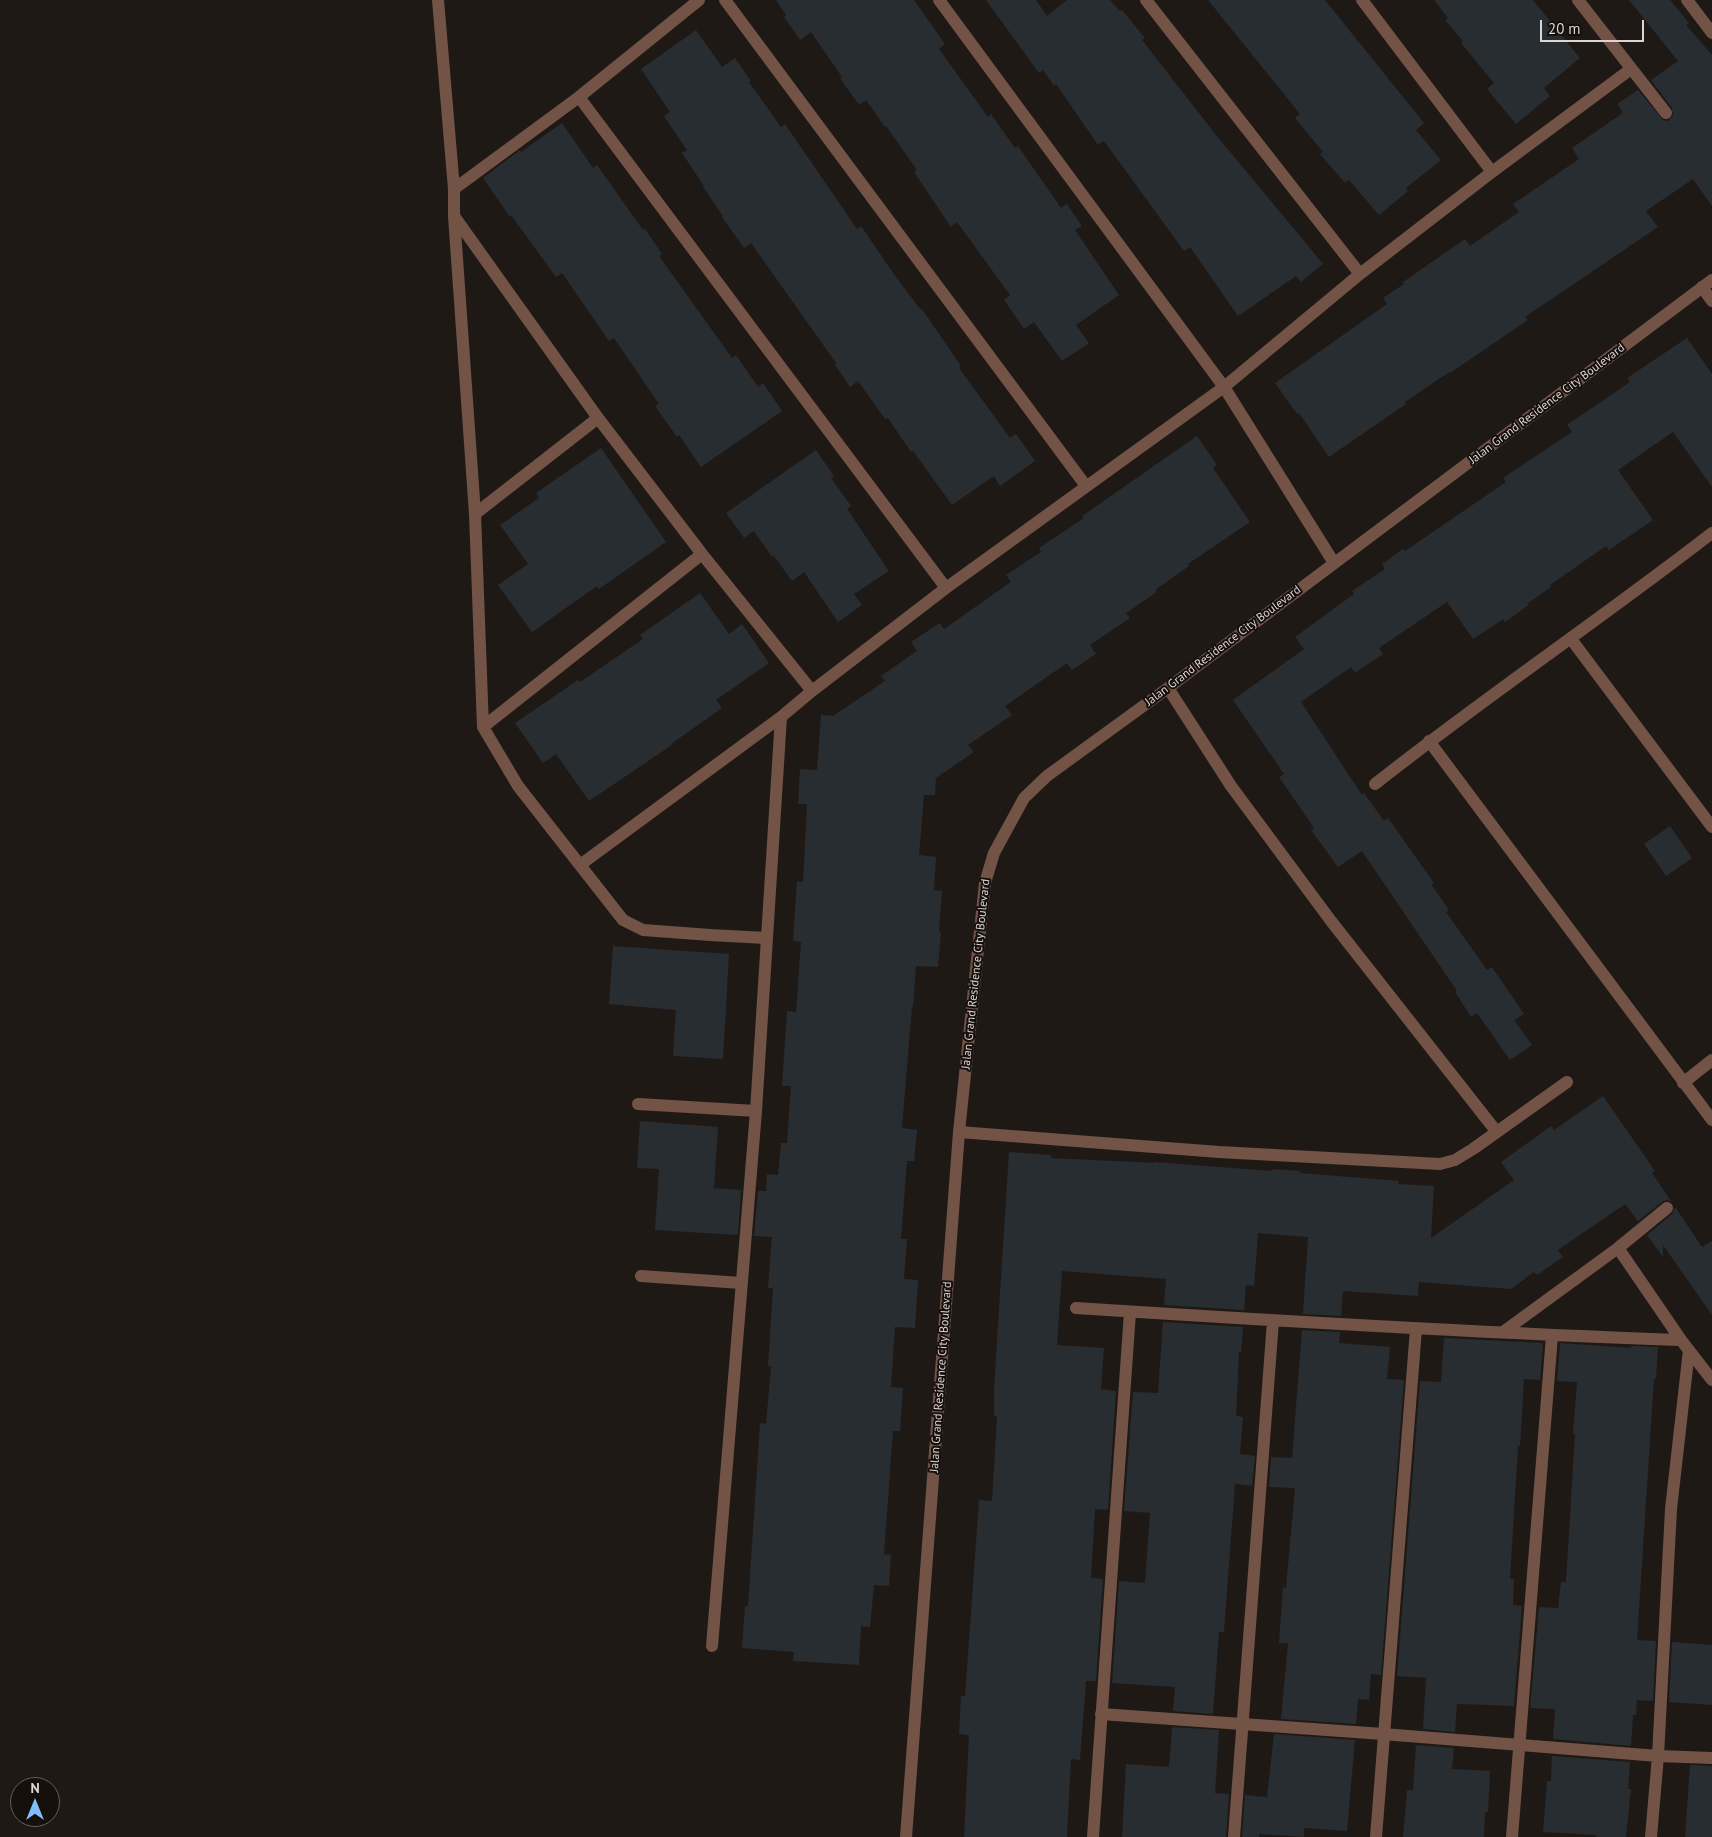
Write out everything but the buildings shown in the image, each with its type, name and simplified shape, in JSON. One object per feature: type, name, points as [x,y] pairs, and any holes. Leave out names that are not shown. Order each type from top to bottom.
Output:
[{"type":"street","points":[[438,0],[454,189],[454,216],[474,514],[483,727],[518,786],[619,916],[630,925],[643,930],[710,936],[766,938]]},
{"type":"street","points":[[454,189],[579,97],[699,0]]},
{"type":"street","points":[[725,0],[1086,486]]},
{"type":"street","points":[[939,0],[1224,386],[1334,563]]},
{"type":"street","points":[[1146,0],[1360,274]]},
{"type":"street","points":[[1362,0],[1492,172]]},
{"type":"street","points":[[1578,0],[1666,113]]},
{"type":"street","points":[[1687,0],[1712,33]]},
{"type":"street","points":[[580,865],[780,717],[946,588],[1224,386],[1360,274],[1492,172],[1631,69]]},
{"type":"street","points":[[579,97],[946,588]]},
{"type":"street","points":[[454,216],[598,418],[702,554],[812,691]]},
{"type":"street","points":[[1707,284],[1712,300]]},
{"type":"street","name":"Jalan Grand Residence City Boulevard","points":[[906,1837],[959,1132],[984,883],[994,853],[1024,798],[1047,776],[1168,688],[1707,284]]},
{"type":"street","points":[[474,514],[598,418]]},
{"type":"street","points":[[1375,784],[1429,741],[1711,536]]},
{"type":"street","points":[[483,727],[702,554]]},
{"type":"street","points":[[1571,639],[1712,827]]},
{"type":"street","points":[[1168,688],[1231,786],[1331,921],[1496,1131]]},
{"type":"street","points":[[712,1646],[756,1110],[780,717]]},
{"type":"street","points":[[1429,741],[1712,1120]]},
{"type":"street","points":[[1683,1083],[1712,1060]]},
{"type":"street","points":[[959,1132],[1219,1152],[1440,1164],[1455,1160],[1473,1149],[1566,1082]]},
{"type":"street","points":[[638,1104],[756,1110]]},
{"type":"street","points":[[1503,1332],[1618,1248],[1667,1208]]},
{"type":"street","points":[[1618,1248],[1685,1345],[1712,1380]]},
{"type":"street","points":[[641,1276],[741,1283]]},
{"type":"street","points":[[1076,1308],[1273,1321],[1503,1332],[1685,1345]]},
{"type":"street","points":[[1093,1837],[1130,1312]]},
{"type":"street","points":[[1234,1837],[1273,1321]]},
{"type":"street","points":[[1376,1837],[1416,1329]]},
{"type":"street","points":[[1512,1837],[1552,1336]]},
{"type":"street","points":[[1651,1837],[1658,1756],[1671,1509],[1685,1345]]},
{"type":"street","points":[[1101,1714],[1243,1723],[1658,1756],[1712,1758]]}]
